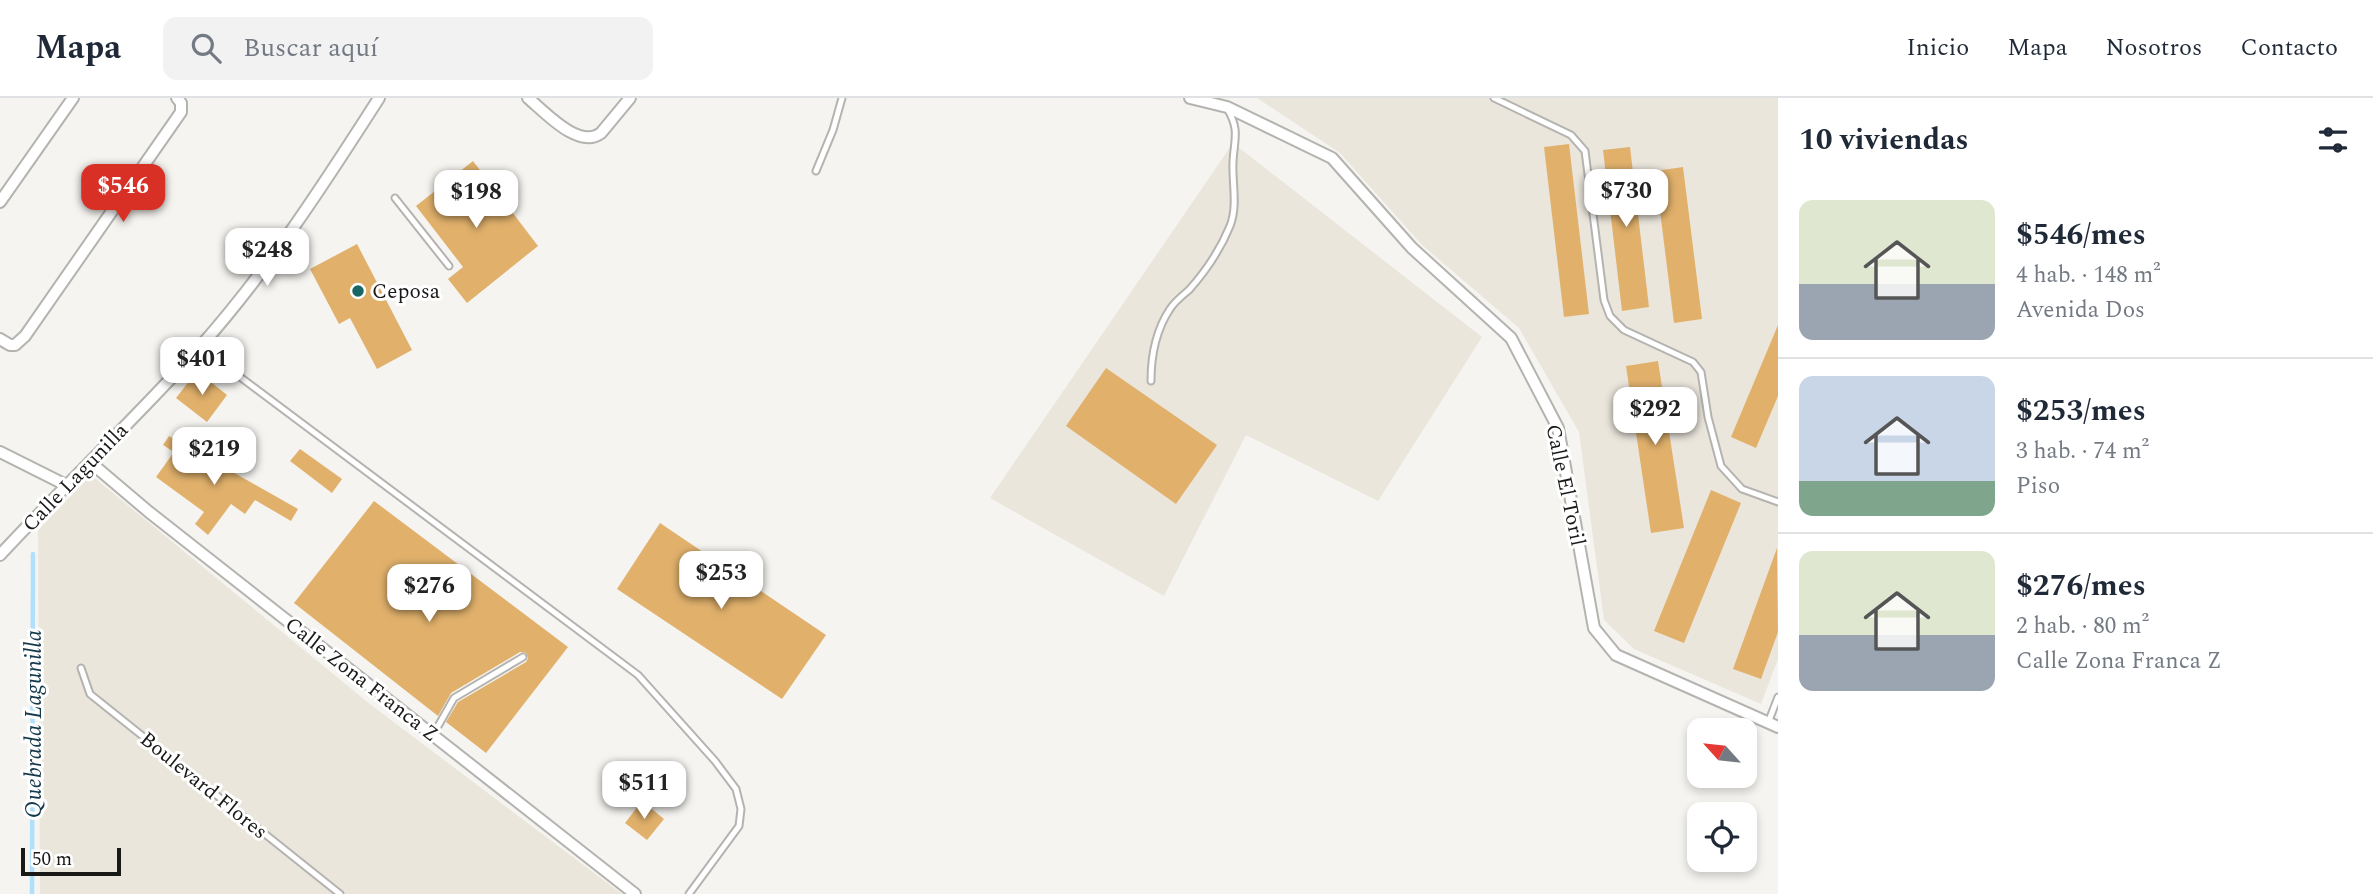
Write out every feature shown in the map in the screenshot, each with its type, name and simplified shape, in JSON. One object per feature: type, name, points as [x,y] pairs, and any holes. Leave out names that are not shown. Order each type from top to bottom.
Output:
[{"type":"street","points":[[2,195],[73,98]]},
{"type":"street","name":"Calle Lagunilla","points":[[0,555],[200,347],[295,223],[379,98]]},
{"type":"street","points":[[528,98],[575,135],[584,138],[596,137],[601,133],[631,98]]},
{"type":"street","name":"Calle El Toril","points":[[1190,98],[1227,107],[1332,158],[1412,248],[1511,338],[1558,428],[1594,628],[1616,655],[1773,725]]},
{"type":"street","points":[[0,339],[10,345],[16,345],[25,336],[181,112],[179,101]]},
{"type":"street","points":[[0,452],[66,485]]},
{"type":"street","name":"Calle Zona Franca Z","points":[[90,462],[149,512],[635,894]]},
{"type":"lane","points":[[816,170],[833,130],[842,98]]},
{"type":"lane","points":[[1494,98],[1571,135],[1585,151],[1604,300],[1610,316],[1624,330],[1693,362],[1701,372],[1721,466],[1742,489],[1778,502]]},
{"type":"lane","points":[[1151,382],[1153,351],[1162,323],[1178,299],[1189,290],[1204,270],[1230,226],[1234,208],[1233,160],[1237,136],[1236,122],[1227,107]]},
{"type":"lane","points":[[395,198],[449,266]]},
{"type":"lane","points":[[200,347],[638,676],[715,761],[736,789],[741,809],[739,826],[689,894]]},
{"type":"lane","points":[[433,735],[454,698],[523,657]]},
{"type":"lane","name":"Boulevard Flores","points":[[81,668],[90,694],[340,894]]},
{"type":"lane","points":[[1773,725],[1778,697]]},
{"type":"shaded area","points":[[1257,98],[1778,98],[1778,659],[1761,704],[1634,649],[1604,620],[1579,432],[1519,328],[1422,245],[1340,153]]},
{"type":"shaded area","points":[[1233,143],[1482,337],[1378,501],[1246,435],[1164,596],[990,498]]},
{"type":"shaded area","points":[[91,475],[371,705],[622,894],[40,894],[38,530]]},
{"type":"building","points":[[1569,144],[1589,314],[1564,317],[1544,147]]},
{"type":"building","points":[[1630,147],[1649,307],[1622,311],[1603,150]]},
{"type":"building","points":[[473,161],[538,246],[467,303],[448,279],[463,267],[416,206]]},
{"type":"building","points":[[1683,167],[1702,319],[1674,323],[1655,171]]},
{"type":"building","name":"Ceposa","points":[[357,244],[412,350],[377,369],[350,318],[339,324],[310,269]]},
{"type":"building","points":[[1778,325],[1778,396],[1756,448],[1731,437]]},
{"type":"building","points":[[1658,361],[1684,528],[1651,533],[1626,366]]},
{"type":"building","points":[[1106,368],[1217,445],[1176,504],[1066,426]]},
{"type":"building","points":[[197,371],[227,395],[207,422],[176,398]]},
{"type":"building","points":[[169,436],[298,509],[291,521],[255,500],[245,514],[231,504],[208,535],[195,524],[204,512],[156,477],[174,452],[163,445]]},
{"type":"building","points":[[300,449],[342,479],[332,493],[290,461]]},
{"type":"building","points":[[1711,490],[1741,503],[1684,643],[1654,631]]},
{"type":"building","points":[[374,501],[568,647],[486,753],[446,722],[458,702],[526,662],[526,653],[520,652],[451,693],[438,716],[294,603]]},
{"type":"building","points":[[660,523],[826,635],[782,699],[617,589]]},
{"type":"building","points":[[1777,548],[1778,632],[1761,679],[1733,669]]},
{"type":"building","points":[[642,801],[664,819],[647,840],[625,823]]},
{"type":"waterway","name":"Quebrada Lagunilla","points":[[32,894],[33,554]]},
{"type":"place","name":"Ceposa","points":[[358,291]]}]
